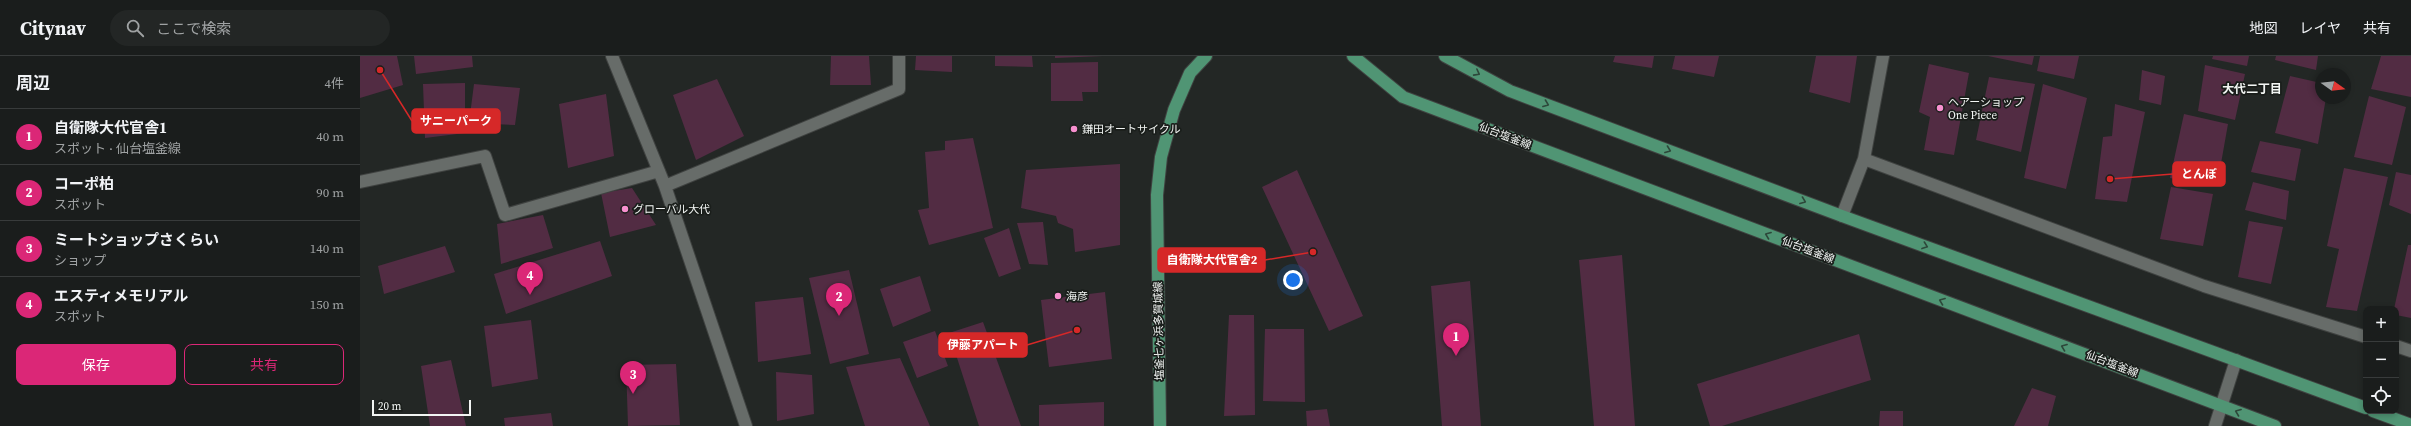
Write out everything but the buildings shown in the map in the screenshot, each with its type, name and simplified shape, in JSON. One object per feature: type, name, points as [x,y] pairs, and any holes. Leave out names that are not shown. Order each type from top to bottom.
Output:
[{"type":"main road","name":"塩釜七ヶ浜多賀城線","points":[[1160,426],[1156,195],[1161,157],[1174,110],[1190,73],[1206,56]]},
{"type":"main road","name":"仙台塩釜線","points":[[1353,56],[1403,97],[2275,426]]},
{"type":"main road","points":[[1445,56],[1510,91],[1842,216],[2363,407]]},
{"type":"main road","points":[[2381,414],[2411,425]]},
{"type":"street","points":[[612,56],[665,186],[746,426]]},
{"type":"street","points":[[665,186],[899,88],[899,56]]},
{"type":"street","points":[[1842,216],[1864,159],[1883,56]]},
{"type":"street","points":[[360,182],[485,156],[505,215],[659,171]]},
{"type":"street","points":[[1864,159],[2204,286],[2363,335]]},
{"type":"street","points":[[2399,347],[2411,350]]},
{"type":"street","points":[[2215,426],[2236,360]]},
{"type":"place","name":"サニーパーク","points":[[380,70]]},
{"type":"place","name":"ヘアーショップ One Piece","points":[[1940,108]]},
{"type":"place","name":"鎌田オートサイクル","points":[[1074,129]]},
{"type":"place","name":"とんぼ","points":[[2110,179]]},
{"type":"place","name":"グローバル大代","points":[[625,209]]},
{"type":"place","name":"自衛隊大代官舎2","points":[[1313,252]]},
{"type":"place","name":"エスティメモリアル","points":[[530,295]]},
{"type":"place","name":"海彦","points":[[1058,296]]},
{"type":"place","name":"コーポ柏","points":[[839,316]]},
{"type":"place","name":"伊藤アパート","points":[[1077,330]]},
{"type":"place","name":"自衛隊大代官舎1","points":[[1456,356]]},
{"type":"place","name":"ミートショップさくらい","points":[[633,394]]},
{"type":"district","name":"大代二丁目","points":[[2252,89]]}]
